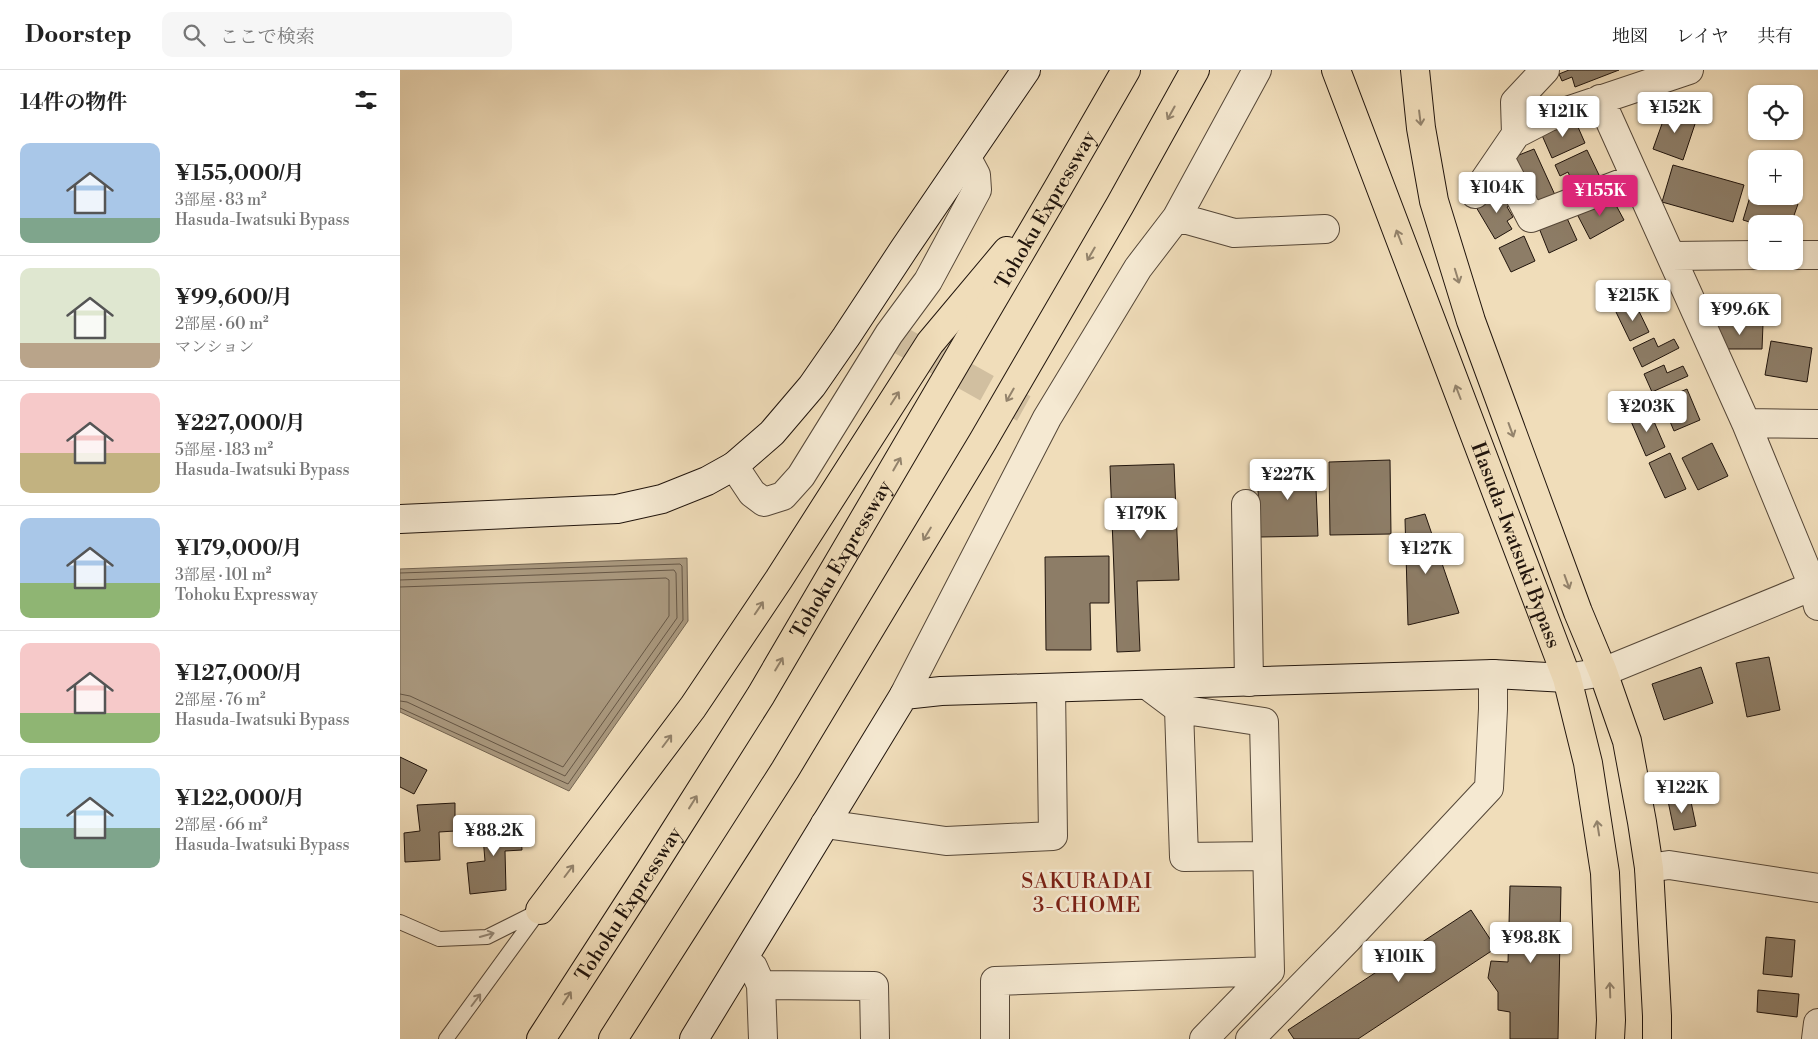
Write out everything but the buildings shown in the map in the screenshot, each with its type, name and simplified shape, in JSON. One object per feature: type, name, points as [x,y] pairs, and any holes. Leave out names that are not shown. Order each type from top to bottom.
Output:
[{"type":"highway","name":"Tohoku Expressway","points":[[541,1039],[761,695],[1126,70]]},
{"type":"highway","points":[[613,1039],[785,770],[962,475],[1120,205],[1195,70]]},
{"type":"highway","name":"Hasuda-Iwatsuki Bypass","points":[[1336,70],[1567,678],[1588,763],[1605,873],[1611,1020],[1610,1039]]},
{"type":"highway","name":"Hasuda-Iwatsuki Bypass","points":[[1415,70],[1434,201],[1468,312],[1627,741],[1649,868],[1657,1039]]},
{"type":"highway","points":[[540,910],[693,707],[779,578],[930,343],[1058,188]]},
{"type":"street","points":[[400,519],[617,509],[662,499],[707,481],[734,466],[772,433],[812,386],[1026,70]]},
{"type":"street","points":[[694,1039],[904,695],[1040,416],[1138,268],[1177,217],[1257,70]]},
{"type":"street","points":[[1516,134],[1515,102],[1545,70]]},
{"type":"street","points":[[1475,194],[1516,134],[1549,117],[1689,70]]},
{"type":"street","points":[[904,695],[1051,688],[1493,674],[1567,678],[1603,672],[1816,593],[1746,422],[1672,256],[1634,178],[1600,99]]},
{"type":"street","points":[[734,466],[752,494],[764,502],[783,496],[801,476],[889,334],[928,281],[977,190],[976,175],[966,158]]},
{"type":"street","points":[[1500,158],[1531,218],[1634,178]]},
{"type":"street","points":[[1177,217],[1234,232],[1325,229]]},
{"type":"street","points":[[1672,256],[1748,255]]},
{"type":"street","points":[[1803,255],[1818,255]]},
{"type":"street","points":[[1746,422],[1818,424]]},
{"type":"street","points":[[1246,504],[1249,682]]},
{"type":"street","points":[[1250,1039],[1347,940],[1489,788],[1493,674]]},
{"type":"street","points":[[1147,685],[1179,709],[1264,722],[1270,971],[1204,1039]]},
{"type":"street","points":[[825,824],[946,841],[1053,836],[1051,688]]},
{"type":"street","points":[[1179,709],[1184,857],[1266,856]]},
{"type":"street","points":[[1649,868],[1668,865],[1818,888]]},
{"type":"street","points":[[746,953],[761,984],[763,1039]]},
{"type":"street","points":[[995,1039],[995,981],[1270,971]]},
{"type":"street","points":[[761,984],[874,986],[875,1039]]},
{"type":"street","points":[[1816,1039],[1818,1023]]},
{"type":"lane","points":[[400,922],[439,939],[487,937],[540,910]]},
{"type":"lane","points":[[446,1039],[540,910]]},
{"type":"water","points":[[687,558],[688,621],[569,791],[400,712],[400,569]]},
{"type":"tunnel","points":[[889,334],[1032,413]]},
{"type":"district","name":"SAKURADAI 3-CHOME","points":[[1087,893]]}]
